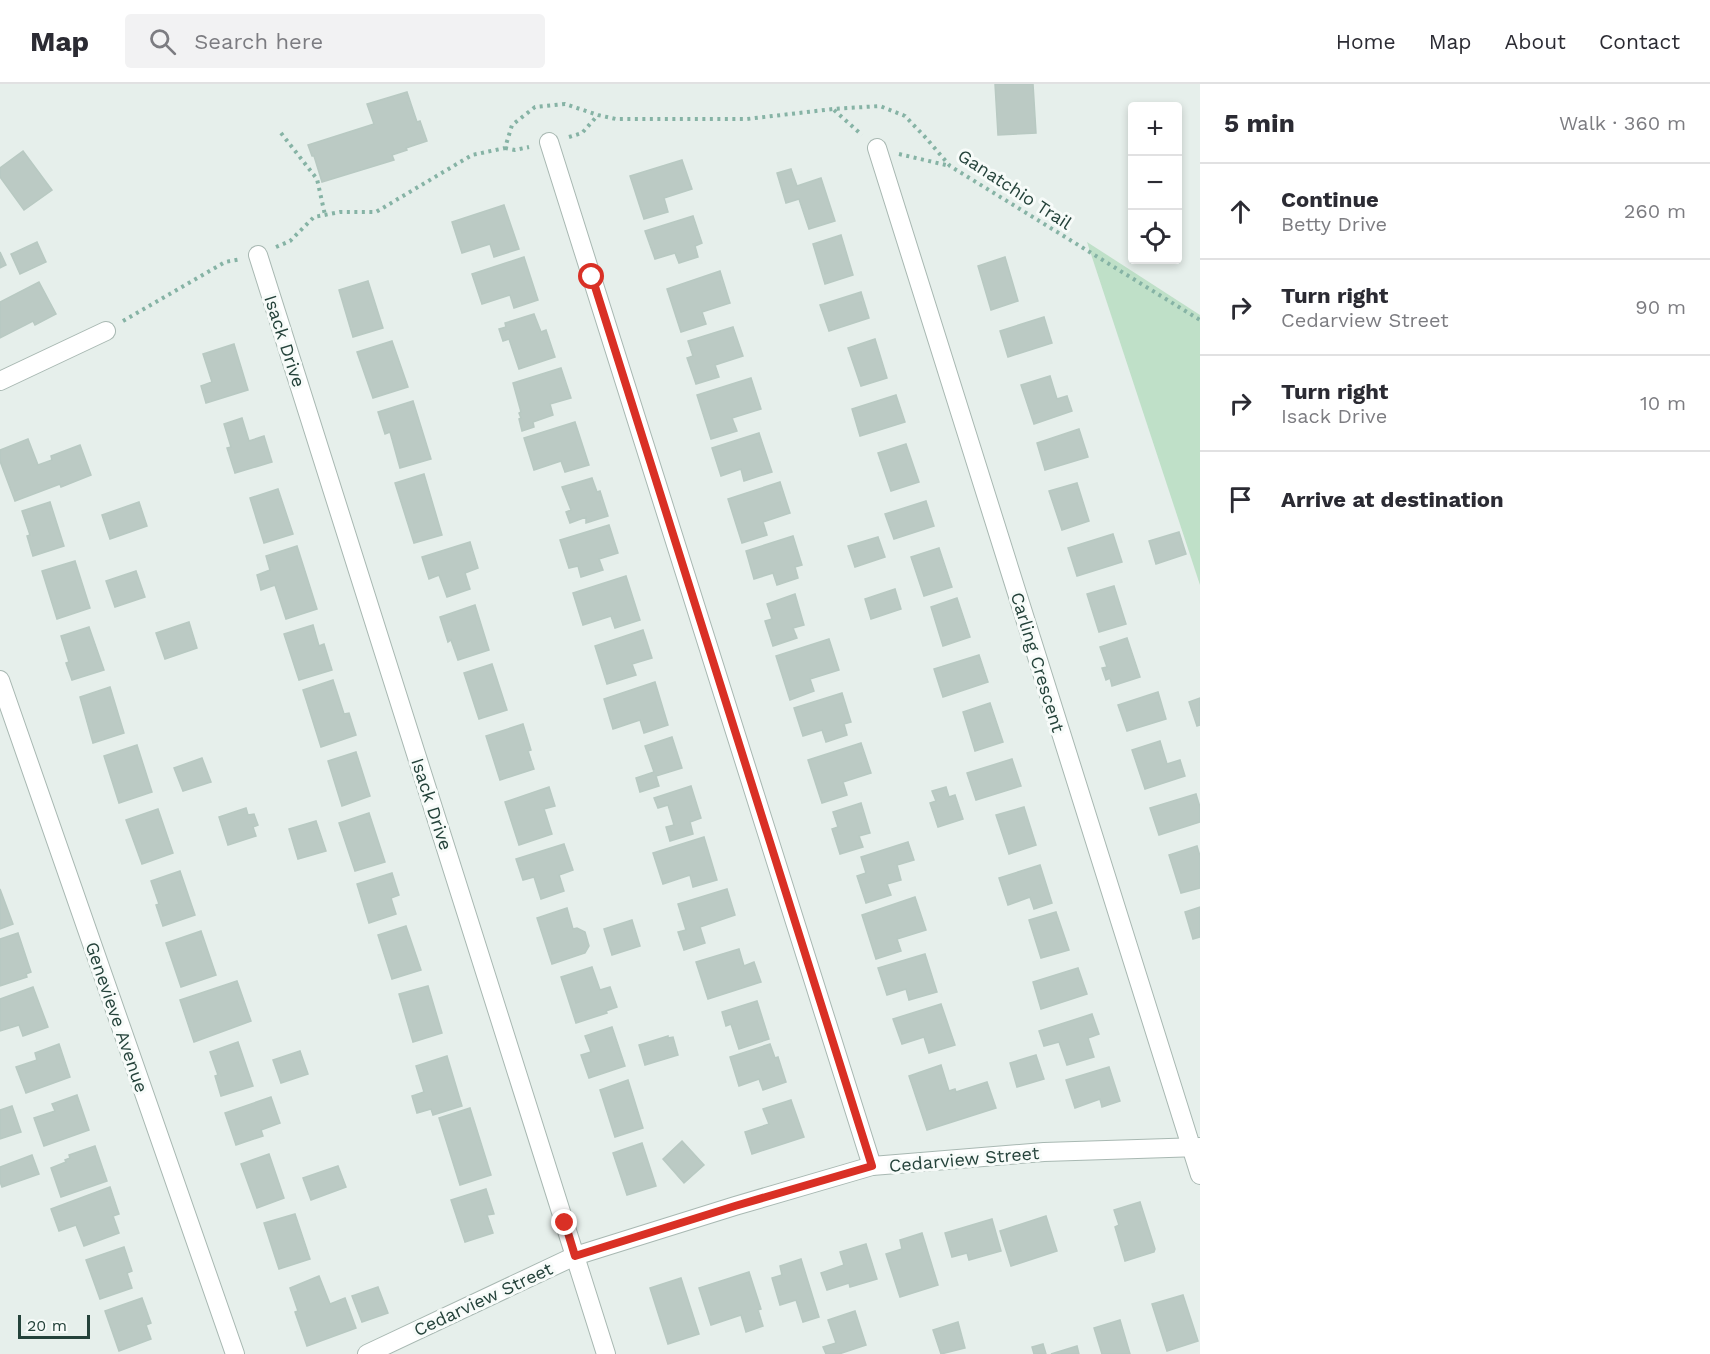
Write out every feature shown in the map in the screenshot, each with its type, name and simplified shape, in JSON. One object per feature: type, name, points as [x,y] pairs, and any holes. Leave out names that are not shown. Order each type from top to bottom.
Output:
[{"type":"street","points":[[549,142],[872,1166]]},
{"type":"street","name":"Carling Crescent","points":[[877,148],[1196,1147],[1200,1175]]},
{"type":"street","name":"Isack Drive","points":[[258,255],[606,1354]]},
{"type":"street","points":[[0,381],[106,331]]},
{"type":"street","name":"Genevieve Avenue","points":[[0,680],[235,1354]]},
{"type":"street","name":"Cedarview Street","points":[[367,1354],[575,1256],[872,1166],[1044,1152],[1196,1147]]},
{"type":"path","name":"Ganatchio Trail","points":[[505,148],[512,125],[535,107],[565,104],[616,119],[747,120],[833,109],[880,106],[905,116],[950,166],[1200,320]]},
{"type":"path","points":[[582,133],[598,115]]},
{"type":"path","points":[[280,133],[317,179],[325,214]]},
{"type":"path","points":[[290,241],[314,217],[340,212],[376,212],[472,155],[505,148],[515,150]]},
{"type":"path","points":[[106,331],[225,262]]},
{"type":"green space","points":[[1087,242],[1200,315],[1200,585]]},
{"type":"building","points":[[995,84],[1033,84],[1036,133],[998,135]]},
{"type":"building","points":[[407,92],[417,122],[420,121],[427,141],[392,155],[394,160],[322,182],[308,145],[374,124],[367,104]]},
{"type":"building","points":[[23,151],[52,190],[24,210],[0,177],[0,168]]},
{"type":"building","points":[[682,160],[692,189],[664,198],[668,212],[644,219],[630,176]]},
{"type":"building","points":[[791,169],[797,186],[821,178],[835,221],[809,229],[799,199],[786,203],[777,173]]},
{"type":"building","points":[[504,205],[519,249],[494,257],[490,244],[462,253],[452,222]]},
{"type":"building","points":[[693,216],[702,243],[695,246],[698,257],[679,263],[675,253],[655,259],[645,231]]},
{"type":"building","points":[[841,235],[853,275],[825,284],[813,244]]},
{"type":"building","points":[[37,242],[46,262],[20,274],[11,254]]},
{"type":"building","points":[[0,252],[6,265],[0,268]]},
{"type":"building","points":[[524,257],[538,300],[514,308],[510,295],[482,304],[472,274]]},
{"type":"building","points":[[1005,257],[1018,301],[991,310],[978,266]]},
{"type":"building","points":[[720,271],[730,303],[702,312],[706,324],[681,332],[667,289]]},
{"type":"building","points":[[368,281],[383,328],[353,337],[339,290]]},
{"type":"building","points":[[39,282],[56,314],[35,325],[33,321],[0,338],[0,302]]},
{"type":"building","points":[[861,292],[869,318],[829,331],[820,305]]},
{"type":"building","points":[[534,314],[541,332],[546,330],[555,357],[519,369],[509,339],[503,341],[499,329],[506,327],[505,323]]},
{"type":"building","points":[[1044,317],[1052,343],[1008,357],[1000,331]]},
{"type":"building","points":[[733,327],[743,356],[715,365],[719,377],[696,384],[687,358],[693,356],[688,341]]},
{"type":"building","points":[[875,339],[887,378],[861,386],[848,348]]},
{"type":"building","points":[[392,341],[408,387],[373,398],[357,352]]},
{"type":"building","points":[[234,344],[248,390],[206,403],[201,386],[212,382],[203,354]]},
{"type":"building","points":[[561,368],[571,398],[550,404],[553,415],[533,422],[534,427],[522,431],[519,419],[521,412],[513,383]]},
{"type":"building","points":[[1050,376],[1057,399],[1067,396],[1072,411],[1034,424],[1021,385]]},
{"type":"building","points":[[751,378],[761,409],[732,418],[737,431],[711,439],[697,395]]},
{"type":"building","points":[[896,395],[905,422],[860,436],[852,409]]},
{"type":"building","points":[[413,401],[431,459],[400,468],[390,432],[385,434],[378,412]]},
{"type":"building","points":[[242,418],[249,441],[264,436],[272,462],[235,473],[227,448],[231,447],[224,424]]},
{"type":"building","points":[[575,422],[589,465],[565,472],[561,461],[534,470],[524,438]]},
{"type":"building","points":[[1079,429],[1088,457],[1045,470],[1037,443]]},
{"type":"building","points":[[759,433],[772,472],[744,481],[741,469],[721,476],[712,448]]},
{"type":"building","points":[[28,439],[38,465],[52,460],[51,456],[80,445],[91,475],[15,501],[0,461],[0,450]]},
{"type":"building","points":[[906,444],[919,482],[891,491],[878,453]]},
{"type":"building","points":[[424,474],[442,535],[414,543],[395,483]]},
{"type":"building","points":[[592,478],[597,492],[600,491],[608,516],[586,523],[586,517],[570,523],[566,512],[571,510],[562,487]]},
{"type":"building","points":[[780,482],[790,513],[763,522],[767,535],[742,543],[728,499]]},
{"type":"building","points":[[1077,483],[1089,521],[1062,530],[1049,491]]},
{"type":"building","points":[[278,489],[293,534],[264,543],[250,498]]},
{"type":"building","points":[[926,501],[934,526],[894,539],[885,514]]},
{"type":"building","points":[[50,502],[64,546],[33,556],[27,536],[30,535],[22,511]]},
{"type":"building","points":[[139,502],[147,526],[110,539],[102,515]]},
{"type":"building","points":[[609,525],[618,553],[599,559],[603,570],[581,577],[578,566],[569,568],[560,540]]},
{"type":"building","points":[[1179,532],[1186,554],[1156,564],[1149,541]]},
{"type":"building","points":[[1113,534],[1122,562],[1077,576],[1068,548]]},
{"type":"building","points":[[793,536],[802,565],[795,567],[798,578],[777,585],[773,573],[754,579],[746,551]]},
{"type":"building","points":[[878,537],[885,557],[855,567],[848,546]]},
{"type":"building","points":[[470,542],[478,568],[465,573],[470,589],[447,597],[439,575],[429,579],[422,557]]},
{"type":"building","points":[[297,546],[317,609],[286,619],[275,585],[261,590],[257,575],[270,570],[266,556]]},
{"type":"building","points":[[939,548],[952,587],[924,596],[911,557]]},
{"type":"building","points":[[75,561],[90,608],[57,619],[42,571]]},
{"type":"building","points":[[136,571],[145,597],[115,607],[106,581]]},
{"type":"building","points":[[626,576],[640,620],[615,628],[611,616],[583,625],[573,593]]},
{"type":"building","points":[[1114,586],[1126,624],[1099,632],[1087,594]]},
{"type":"building","points":[[895,589],[901,609],[871,619],[865,599]]},
{"type":"building","points":[[795,594],[804,625],[793,628],[797,638],[773,646],[765,621],[772,619],[767,604]]},
{"type":"building","points":[[957,598],[970,637],[943,646],[931,607]]},
{"type":"building","points":[[475,605],[489,650],[458,660],[451,640],[448,642],[440,617]]},
{"type":"building","points":[[189,622],[197,648],[165,659],[156,633]]},
{"type":"building","points":[[313,625],[319,646],[324,644],[332,670],[299,680],[284,634]]},
{"type":"building","points":[[89,627],[104,670],[72,680],[61,636]]},
{"type":"building","points":[[643,630],[652,658],[632,664],[636,675],[607,684],[595,646]]},
{"type":"building","points":[[1127,638],[1140,677],[1112,686],[1110,678],[1106,680],[1102,668],[1107,667],[1100,647]]},
{"type":"building","points":[[829,639],[839,670],[810,679],[814,691],[790,700],[776,656]]},
{"type":"building","points":[[979,655],[988,682],[943,697],[934,669]]},
{"type":"building","points":[[492,664],[507,710],[479,719],[464,673]]},
{"type":"building","points":[[333,680],[344,714],[349,713],[356,735],[321,747],[303,690]]},
{"type":"building","points":[[655,682],[668,725],[644,733],[640,720],[613,729],[604,699]]},
{"type":"building","points":[[110,687],[124,733],[93,743],[80,697]]},
{"type":"building","points":[[1158,692],[1166,719],[1127,731],[1118,705]]},
{"type":"building","points":[[842,693],[851,722],[844,724],[847,735],[826,742],[822,730],[803,736],[794,708]]},
{"type":"building","points":[[1200,698],[1200,725],[1197,726],[1189,702]]},
{"type":"building","points":[[990,703],[1003,742],[975,751],[963,712]]},
{"type":"building","points":[[523,724],[534,769],[500,780],[486,736]]},
{"type":"building","points":[[672,737],[682,768],[656,776],[659,786],[640,792],[636,778],[654,772],[645,746]]},
{"type":"building","points":[[1160,741],[1167,764],[1180,760],[1185,776],[1145,789],[1132,750]]},
{"type":"building","points":[[861,743],[871,773],[843,782],[847,795],[822,803],[808,760]]},
{"type":"building","points":[[137,745],[152,792],[119,803],[104,756]]},
{"type":"building","points":[[356,752],[370,796],[342,806],[328,761]]},
{"type":"building","points":[[202,758],[211,782],[183,791],[174,768]]},
{"type":"building","points":[[1012,759],[1021,786],[976,800],[967,773]]},
{"type":"building","points":[[691,786],[701,818],[690,822],[693,834],[670,841],[666,827],[674,825],[668,805],[658,808],[654,798]]},
{"type":"building","points":[[549,787],[555,806],[544,809],[552,834],[519,845],[505,802]]},
{"type":"building","points":[[946,787],[949,797],[955,795],[963,819],[938,827],[930,803],[936,801],[932,791]]},
{"type":"building","points":[[1196,794],[1200,807],[1200,822],[1159,835],[1150,808]]},
{"type":"building","points":[[861,803],[870,833],[859,836],[863,847],[840,854],[832,829],[838,827],[833,812]]},
{"type":"building","points":[[1024,807],[1036,845],[1009,854],[996,815]]},
{"type":"building","points":[[246,808],[248,815],[254,814],[258,825],[253,827],[256,836],[228,845],[219,817]]},
{"type":"building","points":[[158,809],[173,853],[142,864],[126,820]]},
{"type":"building","points":[[369,813],[385,862],[355,871],[339,823]]},
{"type":"building","points":[[316,821],[326,851],[298,859],[289,829]]},
{"type":"building","points":[[704,837],[717,880],[693,887],[690,875],[663,884],[653,853]]},
{"type":"building","points":[[908,842],[914,860],[897,865],[901,880],[887,884],[891,895],[866,903],[857,876],[866,873],[861,857]]},
{"type":"building","points":[[564,844],[573,870],[559,875],[564,891],[541,899],[534,877],[523,880],[516,859]]},
{"type":"building","points":[[1197,846],[1200,856],[1200,888],[1181,893],[1169,855]]},
{"type":"building","points":[[1040,865],[1052,903],[1034,909],[1030,897],[1008,905],[999,878]]},
{"type":"building","points":[[180,871],[195,915],[163,926],[156,905],[159,904],[151,881]]},
{"type":"building","points":[[392,873],[399,895],[391,898],[396,914],[369,923],[357,884]]},
{"type":"building","points":[[0,889],[13,924],[0,929]]},
{"type":"building","points":[[727,889],[735,915],[700,927],[705,943],[684,950],[678,932],[686,930],[678,904]]},
{"type":"building","points":[[915,897],[926,930],[897,939],[901,951],[876,959],[862,915]]},
{"type":"building","points":[[1200,907],[1200,937],[1193,939],[1185,912]]},
{"type":"building","points":[[567,908],[573,929],[577,928],[585,932],[589,946],[585,953],[552,964],[537,918]]},
{"type":"building","points":[[1056,912],[1069,950],[1041,958],[1029,920]]},
{"type":"building","points":[[632,920],[640,946],[612,955],[604,929]]},
{"type":"building","points":[[406,926],[421,970],[392,979],[378,935]]},
{"type":"building","points":[[201,931],[216,975],[181,987],[166,943]]},
{"type":"building","points":[[18,933],[31,972],[26,974],[27,977],[0,986],[0,939]]},
{"type":"building","points":[[739,949],[744,966],[754,962],[761,982],[708,999],[696,962]]},
{"type":"building","points":[[925,954],[937,992],[909,1000],[906,989],[887,995],[878,968]]},
{"type":"building","points":[[592,967],[600,990],[610,987],[617,1007],[606,1011],[607,1013],[576,1023],[561,977]]},
{"type":"building","points":[[1078,968],[1087,994],[1041,1009],[1033,982]]},
{"type":"building","points":[[237,981],[251,1021],[194,1042],[180,1000]]},
{"type":"building","points":[[428,986],[442,1033],[413,1042],[399,994]]},
{"type":"building","points":[[33,987],[48,1027],[23,1036],[19,1025],[0,1031],[0,999]]},
{"type":"building","points":[[757,1001],[769,1039],[739,1049],[731,1024],[726,1026],[722,1012]]},
{"type":"building","points":[[941,1004],[955,1045],[929,1053],[924,1037],[902,1044],[893,1019]]},
{"type":"building","points":[[1092,1014],[1099,1034],[1088,1038],[1094,1057],[1067,1065],[1059,1042],[1044,1046],[1039,1031]]},
{"type":"building","points":[[612,1027],[625,1066],[589,1078],[581,1055],[591,1052],[585,1036]]},
{"type":"building","points":[[668,1036],[668,1038],[673,1037],[678,1055],[645,1065],[639,1045]]},
{"type":"building","points":[[238,1042],[253,1086],[221,1096],[215,1076],[218,1075],[210,1052]]},
{"type":"building","points":[[59,1044],[70,1077],[26,1093],[16,1067],[37,1060],[35,1053]]},
{"type":"building","points":[[770,1044],[775,1058],[778,1057],[786,1082],[763,1090],[759,1079],[739,1086],[730,1057]]},
{"type":"building","points":[[300,1051],[308,1074],[281,1083],[273,1060]]},
{"type":"building","points":[[1036,1055],[1044,1079],[1017,1087],[1010,1063]]},
{"type":"building","points":[[447,1056],[462,1106],[433,1115],[431,1109],[417,1113],[412,1096],[424,1092],[416,1066]]},
{"type":"building","points":[[941,1065],[949,1091],[955,1089],[956,1092],[987,1082],[996,1108],[927,1130],[909,1076]]},
{"type":"building","points":[[1109,1067],[1120,1101],[1102,1107],[1100,1099],[1075,1108],[1066,1080]]},
{"type":"building","points":[[628,1080],[643,1128],[615,1137],[600,1090]]},
{"type":"building","points":[[77,1095],[89,1130],[44,1146],[34,1118],[55,1111],[52,1104]]},
{"type":"building","points":[[271,1097],[280,1123],[261,1130],[263,1136],[236,1145],[225,1113]]},
{"type":"building","points":[[791,1100],[804,1137],[752,1154],[745,1132],[769,1124],[763,1109]]},
{"type":"building","points":[[12,1106],[21,1132],[0,1139],[0,1110]]},
{"type":"building","points":[[470,1108],[491,1175],[460,1185],[439,1118]]},
{"type":"building","points":[[682,1141],[704,1165],[684,1183],[663,1159]]},
{"type":"building","points":[[642,1143],[656,1186],[627,1195],[613,1153]]},
{"type":"building","points":[[95,1146],[107,1181],[61,1197],[51,1168],[66,1162],[65,1160],[70,1158],[69,1155]]},
{"type":"building","points":[[269,1154],[284,1198],[257,1208],[241,1164]]},
{"type":"building","points":[[32,1155],[39,1174],[2,1187],[0,1167]]},
{"type":"building","points":[[338,1166],[346,1187],[311,1200],[303,1178]]},
{"type":"building","points":[[110,1187],[119,1214],[113,1216],[119,1233],[84,1246],[76,1225],[59,1231],[51,1209]]},
{"type":"building","points":[[486,1189],[494,1214],[487,1215],[493,1233],[465,1242],[451,1200]]},
{"type":"building","points":[[1140,1202],[1155,1249],[1154,1252],[1125,1261],[1115,1227],[1119,1225],[1114,1210]]},
{"type":"building","points":[[295,1214],[310,1259],[279,1269],[264,1223]]},
{"type":"building","points":[[1046,1216],[1057,1251],[1011,1266],[1000,1231]]},
{"type":"building","points":[[992,1219],[1001,1251],[969,1260],[967,1253],[952,1257],[945,1233]]},
{"type":"building","points":[[922,1233],[938,1285],[900,1297],[886,1254],[902,1249],[900,1240]]},
{"type":"building","points":[[866,1244],[877,1279],[850,1287],[849,1283],[827,1290],[821,1273],[844,1265],[840,1252]]},
{"type":"building","points":[[124,1247],[132,1271],[127,1273],[132,1288],[100,1299],[86,1260]]},
{"type":"building","points":[[801,1259],[819,1317],[803,1322],[796,1300],[780,1305],[772,1278],[782,1275],[780,1266]]},
{"type":"building","points":[[749,1272],[761,1309],[758,1310],[763,1326],[746,1332],[741,1315],[711,1325],[699,1288]]},
{"type":"building","points":[[319,1276],[330,1304],[345,1298],[356,1328],[307,1346],[295,1312],[298,1311],[290,1288]]},
{"type":"building","points":[[681,1278],[699,1334],[668,1344],[650,1288]]},
{"type":"building","points":[[378,1287],[388,1313],[362,1322],[352,1296]]},
{"type":"building","points":[[1183,1295],[1198,1341],[1167,1351],[1152,1304]]},
{"type":"building","points":[[142,1298],[151,1323],[146,1325],[151,1339],[119,1351],[105,1311]]},
{"type":"building","points":[[855,1311],[866,1345],[839,1354],[826,1354],[823,1347],[836,1343],[828,1320]]},
{"type":"building","points":[[1120,1320],[1130,1354],[1102,1354],[1094,1328]]},
{"type":"building","points":[[958,1322],[965,1348],[941,1354],[933,1330]]},
{"type":"building","points":[[1043,1344],[1046,1354],[1034,1354],[1032,1347]]},
{"type":"building","points":[[1077,1346],[1079,1354],[1051,1354]]},
{"type":"route","points":[[565,1223],[575,1256],[872,1166],[592,277]]}]
